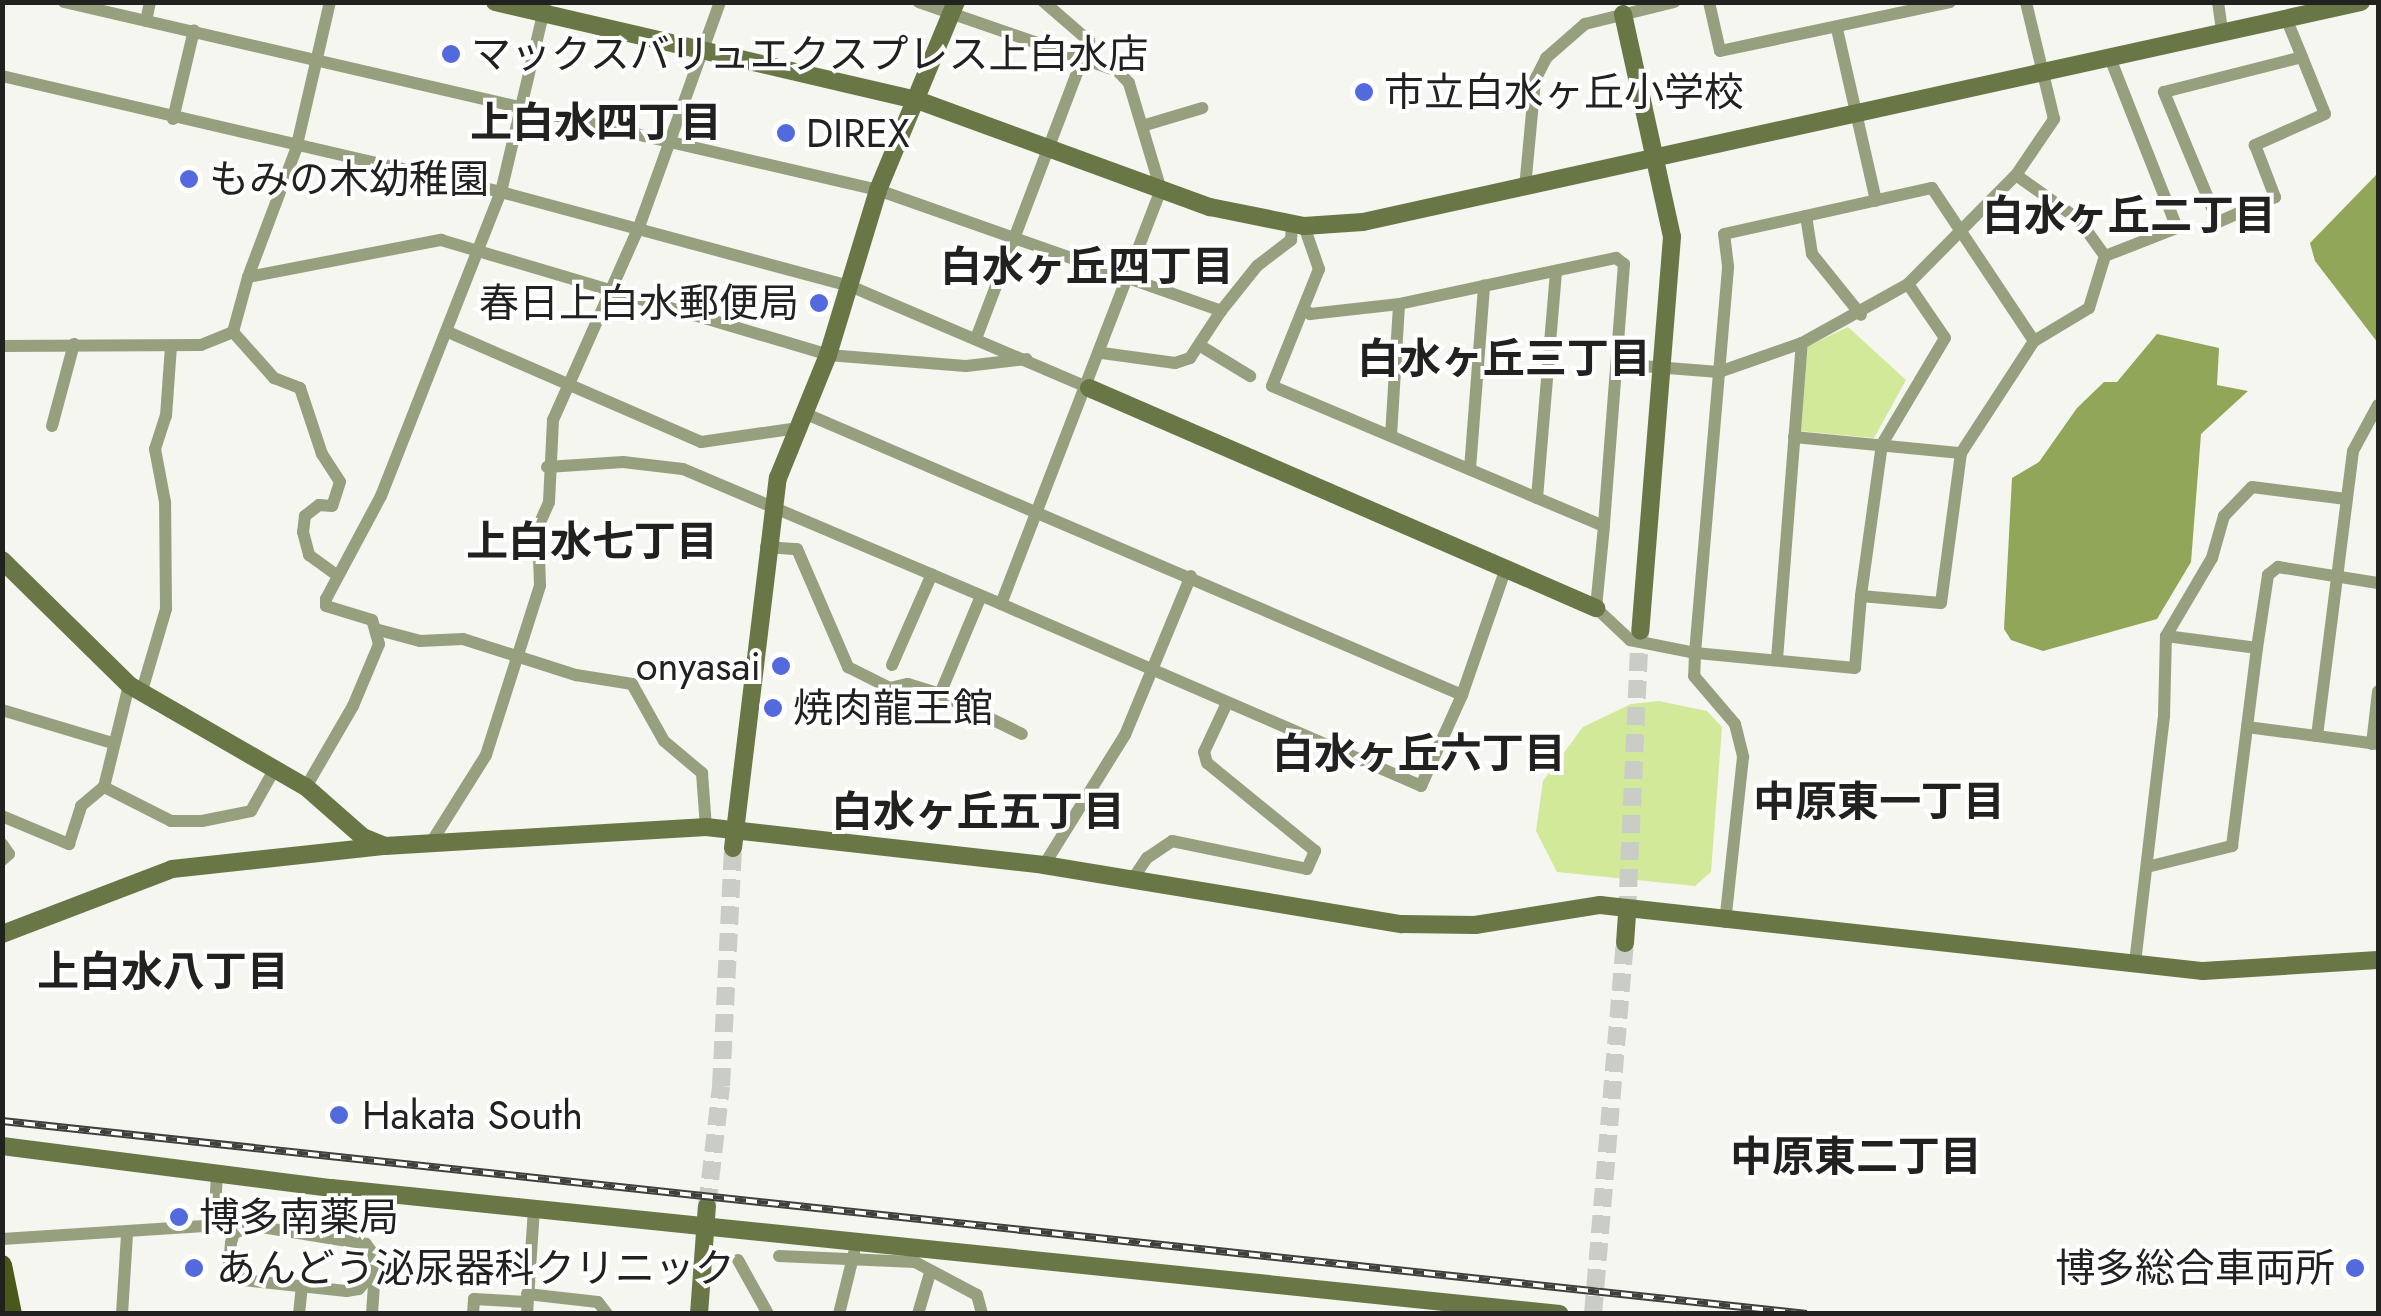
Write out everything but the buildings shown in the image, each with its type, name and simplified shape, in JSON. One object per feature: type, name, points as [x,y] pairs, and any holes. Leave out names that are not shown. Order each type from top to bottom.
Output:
[{"type":"main road","points":[[2,1265],[12,1314]]},
{"type":"street","points":[[64,2],[524,105],[878,190],[1221,312]]},
{"type":"street","points":[[146,21],[150,2]]},
{"type":"street","points":[[233,332],[248,277],[296,148],[330,2]]},
{"type":"street","points":[[494,2],[545,8],[917,100],[1161,190],[1298,225],[1363,222],[2361,2]]},
{"type":"street","points":[[428,846],[486,755],[512,657],[540,586],[538,527],[550,502],[547,467],[553,420],[639,227],[720,2]]},
{"type":"street","points":[[919,2],[954,6],[1084,55],[1129,82],[1161,190],[1089,388],[1001,604]]},
{"type":"street","points":[[977,336],[1089,41],[1044,2]]},
{"type":"street","points":[[1525,188],[1535,80],[1546,58],[1585,24],[1674,2]]},
{"type":"street","points":[[1709,2],[1720,51],[1950,2]]},
{"type":"street","points":[[1617,364],[1719,372],[1802,342],[1860,315],[1908,284],[1962,235],[2016,175],[2054,119],[2040,74],[2026,2]]},
{"type":"street","points":[[2218,2],[2222,32]]},
{"type":"street","points":[[734,839],[772,508],[801,420],[828,355],[878,190],[954,6]]},
{"type":"street","points":[[545,8],[501,192],[381,496],[337,575],[326,606],[372,620],[379,630],[420,641],[463,639],[512,657],[632,684],[664,741],[702,773],[706,827]]},
{"type":"street","points":[[1623,14],[1658,158],[1672,237],[1665,368],[1640,631]]},
{"type":"street","points":[[2286,18],[2302,57],[2325,114],[2255,145],[2275,197],[2218,222],[2164,92],[2302,57]]},
{"type":"street","points":[[1837,29],[1876,201]]},
{"type":"street","points":[[173,119],[194,30]]},
{"type":"street","points":[[2105,256],[2177,228],[2110,58]]},
{"type":"street","points":[[2,76],[296,148],[501,192],[850,286],[1028,358],[1596,608],[1630,640],[1695,654],[1855,668],[1882,444],[1944,338],[1908,284]]},
{"type":"street","points":[[1142,126],[1202,108]]},
{"type":"street","points":[[2016,175],[2079,220],[2105,256]]},
{"type":"street","points":[[1725,922],[1743,757],[1735,724],[1694,676],[1728,266],[1724,234],[1932,188],[2034,342]]},
{"type":"street","points":[[1806,216],[1812,254],[1860,315]]},
{"type":"street","points":[[1298,225],[1320,269],[1272,386],[1604,526]]},
{"type":"street","points":[[1102,353],[1175,362],[1190,358],[1258,266],[1292,240],[1298,225]]},
{"type":"street","points":[[248,277],[422,242],[479,247],[828,355],[966,366],[1028,358]]},
{"type":"street","points":[[1861,596],[1941,603],[1962,452],[2034,342],[2088,308],[2105,256]]},
{"type":"street","points":[[1304,309],[1310,314],[1399,304],[1616,258],[1624,264],[1596,608]]},
{"type":"street","points":[[1538,498],[1556,271]]},
{"type":"street","points":[[1470,469],[1484,286]]},
{"type":"street","points":[[1392,436],[1399,304]]},
{"type":"street","points":[[2,346],[201,345],[233,332]]},
{"type":"street","points":[[233,332],[274,378],[300,388],[322,454],[340,482],[332,506],[319,504],[305,516],[304,532],[309,555],[337,575]]},
{"type":"street","points":[[448,332],[701,442],[801,420],[1040,511],[1462,694]]},
{"type":"street","points":[[1777,659],[1802,342]]},
{"type":"street","points":[[52,426],[74,344]]},
{"type":"street","points":[[1198,345],[1250,376]]},
{"type":"street","points":[[2,816],[70,844],[81,806],[104,787],[112,744],[166,609],[165,502],[155,449],[166,416],[170,346]]},
{"type":"street","points":[[2317,736],[2353,451],[2378,405]]},
{"type":"street","points":[[1794,437],[1962,452]]},
{"type":"street","points":[[547,467],[622,462],[683,470],[1421,786],[1462,694],[1506,568]]},
{"type":"street","points":[[2135,963],[2166,636],[2212,558],[2224,516],[2252,487],[2346,499]]},
{"type":"street","points":[[766,547],[797,549],[848,667],[890,688],[908,684],[940,694],[1022,734]]},
{"type":"street","points":[[2,560],[135,689],[306,787],[340,820],[385,846]]},
{"type":"street","points":[[2147,866],[2232,846],[2268,576],[2278,567],[2378,582]]},
{"type":"street","points":[[892,665],[932,574]]},
{"type":"street","points":[[1044,865],[1126,735],[1156,670],[1190,576]]},
{"type":"street","points":[[940,694],[981,596]]},
{"type":"street","points":[[306,787],[353,706],[379,630]]},
{"type":"street","points":[[2166,636],[2256,648]]},
{"type":"street","points":[[2247,727],[2375,744],[2378,691]]},
{"type":"street","points":[[1132,880],[1146,858],[1172,841],[1308,869],[1316,851],[1207,764],[1204,752],[1226,703]]},
{"type":"street","points":[[2,710],[112,744]]},
{"type":"street","points":[[104,787],[171,822],[202,821],[250,811],[274,770]]},
{"type":"street","points":[[324,853],[340,820]]},
{"type":"street","points":[[2,934],[172,869],[385,846],[706,827],[734,839],[1044,865],[1442,927],[1600,905],[1725,922],[2222,971],[2378,960]]},
{"type":"street","points":[[2,844],[8,854],[2,860]]},
{"type":"street","points":[[1624,943],[1627,914]]},
{"type":"street","points":[[2,1146],[534,1208],[706,1215],[915,1262],[977,1295],[982,1314]]},
{"type":"street","points":[[2,1239],[128,1234],[210,1224],[217,1174]]},
{"type":"street","points":[[527,1303],[534,1208]]},
{"type":"street","points":[[700,1314],[706,1215]]},
{"type":"street","points":[[370,1314],[376,1270],[374,1255],[353,1239],[255,1226],[234,1233],[234,1274],[346,1291],[359,1289],[376,1270]]},
{"type":"street","points":[[122,1314],[128,1234]]},
{"type":"street","points":[[839,1314],[855,1249]]},
{"type":"street","points":[[779,1256],[836,1262],[855,1249],[1375,1305],[1560,1314]]},
{"type":"street","points":[[738,1260],[768,1314]]},
{"type":"street","points":[[918,1314],[930,1273]]},
{"type":"street","points":[[299,1314],[302,1286]]},
{"type":"street","points":[[346,1291],[370,1314]]},
{"type":"street","points":[[473,1314],[474,1298],[527,1303],[598,1302],[607,1314]]},
{"type":"shaded area","points":[[2378,173],[2378,343],[2315,261],[2310,243]]},
{"type":"shaded area","points":[[1848,327],[1906,380],[1874,438],[1800,431],[1808,346]]},
{"type":"shaded area","points":[[2157,334],[2219,348],[2217,385],[2248,391],[2201,434],[2191,562],[2157,619],[2043,651],[2011,640],[2004,629],[2012,478],[2039,462],[2077,408],[2104,382],[2117,382]]},
{"type":"shaded area","points":[[1659,701],[1707,711],[1722,727],[1711,872],[1695,886],[1557,872],[1536,831],[1543,781],[1583,727],[1631,704]]},
{"type":"tunnel","points":[[1627,914],[1640,631]]},
{"type":"tunnel","points":[[707,1206],[721,1086],[733,848]]},
{"type":"tunnel","points":[[1593,1314],[1625,943]]},
{"type":"railway","points":[[2,1121],[1807,1314]]},
{"type":"place","name":"マックスバリュエクスプレス上白水店","points":[[451,54]]},
{"type":"place","name":"市立白水ヶ丘小学校","points":[[1364,92]]},
{"type":"place","name":"DIREX","points":[[786,133]]},
{"type":"place","name":"もみの木幼稚園","points":[[189,179]]},
{"type":"place","name":"春日上白水郵便局","points":[[819,303]]},
{"type":"place","name":"onyasai","points":[[781,666]]},
{"type":"place","name":"焼肉龍王館","points":[[773,708]]},
{"type":"place","name":"Hakata South","points":[[339,1115]]},
{"type":"place","name":"博多南薬局","points":[[179,1217]]},
{"type":"place","name":"あんどう泌尿器科クリニック","points":[[194,1268]]},
{"type":"place","name":"博多総合車両所","points":[[2355,1268]]},
{"type":"district","name":"上白水四丁目","points":[[596,123]]},
{"type":"district","name":"白水ヶ丘二丁目","points":[[2129,216]]},
{"type":"district","name":"白水ヶ丘四丁目","points":[[1087,267]]},
{"type":"district","name":"白水ヶ丘三丁目","points":[[1504,359]]},
{"type":"district","name":"上白水七丁目","points":[[592,542]]},
{"type":"district","name":"白水ヶ丘六丁目","points":[[1419,754]]},
{"type":"district","name":"中原東一丁目","points":[[1879,802]]},
{"type":"district","name":"白水ヶ丘五丁目","points":[[978,812]]},
{"type":"district","name":"上白水八丁目","points":[[163,972]]},
{"type":"district","name":"中原東二丁目","points":[[1856,1157]]}]
